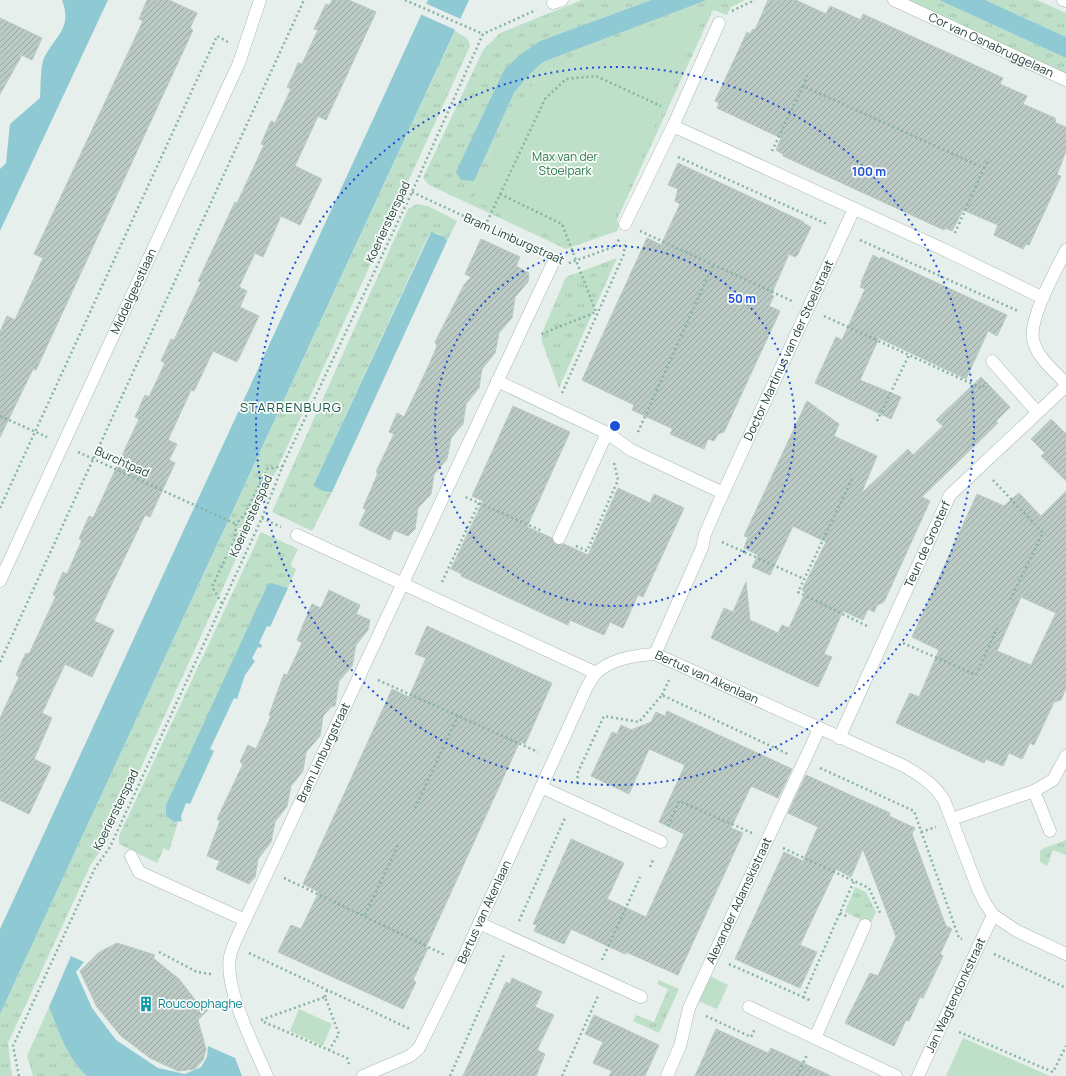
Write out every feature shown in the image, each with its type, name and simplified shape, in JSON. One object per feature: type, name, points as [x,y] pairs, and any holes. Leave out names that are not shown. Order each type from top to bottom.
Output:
[{"type":"street","name":"Middelgeestlaan","points":[[0,581],[238,63],[260,0]]},
{"type":"street","name":"Cor van Osnabruggelaan","points":[[894,0],[1066,80]]},
{"type":"street","points":[[625,224],[673,126],[718,23]]},
{"type":"street","points":[[673,126],[947,251],[1044,298]]},
{"type":"street","name":"Doctor Martinus van der Stoelstraat","points":[[655,654],[702,548],[705,534],[723,493],[854,209]]},
{"type":"street","points":[[1066,250],[1035,319],[1033,339],[1041,356],[1066,385]]},
{"type":"street","name":"Bram Limburgstraat","points":[[267,1076],[233,992],[230,976],[230,957],[245,920],[497,381],[549,260]]},
{"type":"street","points":[[992,361],[1037,412]]},
{"type":"street","points":[[497,381],[607,433],[630,450],[723,493]]},
{"type":"street","name":"Teun de Grooterf","points":[[839,738],[940,513],[950,495],[1066,385]]},
{"type":"street","points":[[559,538],[607,433]]},
{"type":"street","points":[[297,535],[596,673]]},
{"type":"street","name":"Bertus van Akenlaan","points":[[363,1076],[410,1056],[419,1048],[426,1037],[461,963],[586,689],[596,673],[616,661],[638,655],[655,654],[904,766],[927,779],[940,794],[952,819],[978,888],[993,916],[1017,931],[1066,954]]},
{"type":"street","name":"Alexander Adamskistraat","points":[[667,1076],[680,1046],[689,1008],[819,729]]},
{"type":"street","points":[[952,819],[1034,791],[1053,780],[1066,756]]},
{"type":"street","points":[[541,787],[661,842]]},
{"type":"street","points":[[1034,791],[1050,831]]},
{"type":"street","points":[[131,856],[139,872],[245,920]]},
{"type":"street","name":"Jan Wagtendonkstraat","points":[[918,1076],[941,1024],[993,916]]},
{"type":"street","points":[[479,924],[641,998]]},
{"type":"street","points":[[816,1038],[865,925]]},
{"type":"street","points":[[750,1007],[896,1076]]},
{"type":"path","points":[[0,662],[304,0]]},
{"type":"path","points":[[405,0],[483,34],[557,2]]},
{"type":"path","points":[[718,23],[729,19],[733,9],[755,0]]},
{"type":"path","name":"Koeriersterspad","points":[[19,1076],[13,1046],[95,868],[110,847],[262,518],[283,465],[412,192],[483,34]]},
{"type":"path","points":[[0,508],[217,36],[243,49]]},
{"type":"path","points":[[764,168],[808,74]]},
{"type":"path","points":[[485,226],[545,98],[566,79],[596,76],[669,110],[673,126]]},
{"type":"path","points":[[803,86],[984,168]]},
{"type":"path","points":[[947,251],[988,159]]},
{"type":"path","name":"Bram Limburgstraat","points":[[412,192],[485,226],[549,260]]},
{"type":"path","points":[[566,383],[624,254],[625,224]]},
{"type":"path","name":"Bram Limburgstraat","points":[[565,264],[616,246],[625,224]]},
{"type":"path","points":[[630,450],[713,265]]},
{"type":"path","points":[[877,420],[910,355]]},
{"type":"path","name":"Burchtpad","points":[[0,416],[236,524]]},
{"type":"path","points":[[447,488],[587,551],[618,480],[607,433]]},
{"type":"path","points":[[222,602],[212,587],[234,538],[236,524],[245,514],[267,469],[283,465]]},
{"type":"path","points":[[980,466],[1043,533],[1008,602]]},
{"type":"path","points":[[434,599],[480,503]]},
{"type":"path","points":[[705,534],[748,555],[804,579]]},
{"type":"path","points":[[361,672],[554,759]]},
{"type":"path","points":[[450,1076],[573,802],[577,791],[578,772],[604,716],[639,724],[662,695],[914,811],[959,938],[1066,988]]},
{"type":"path","points":[[415,808],[458,716]]},
{"type":"path","points":[[365,916],[399,842]]},
{"type":"path","points":[[269,871],[461,963]]},
{"type":"path","points":[[562,1076],[640,877]]},
{"type":"path","points":[[713,956],[803,997],[854,881]]},
{"type":"path","points":[[234,946],[426,1037]]},
{"type":"path","points":[[159,952],[197,972],[230,976]]},
{"type":"path","points":[[327,990],[325,997],[339,1034],[329,1050]]},
{"type":"path","points":[[246,1026],[325,997]]},
{"type":"path","points":[[689,1008],[751,1037],[762,1013]]},
{"type":"path","points":[[261,1020],[347,1058],[351,1070]]},
{"type":"path","points":[[941,1024],[1053,1072],[1066,1046]]},
{"type":"path","points":[[797,1076],[816,1038]]},
{"type":"green space","name":"Max van der Stoelpark","points":[[582,0],[651,0],[540,41],[521,54],[474,181],[514,93],[528,76],[543,62],[707,0],[745,0],[731,7],[727,15],[713,10],[617,220],[619,225],[617,231],[566,249],[429,185],[423,178],[483,50],[500,33]]},
{"type":"green space","points":[[907,0],[939,0],[1066,58],[1066,74]]},
{"type":"green space","points":[[985,0],[1037,0],[1066,13],[1066,37]]},
{"type":"green space","name":"Max van der Stoelpark","points":[[709,4],[610,227],[563,242],[473,199],[525,94],[541,73],[551,66]]},
{"type":"green space","points":[[455,31],[468,39],[470,46],[107,842],[91,864],[8,1043],[12,1076],[0,1076],[0,1014]]},
{"type":"green space","points":[[417,204],[428,206],[457,221],[447,241],[445,237],[437,233],[429,234],[314,484],[328,493],[332,492],[312,531],[272,512],[408,209]]},
{"type":"green space","points":[[617,258],[559,388],[541,339],[544,328],[566,277]]},
{"type":"green space","points":[[261,532],[298,549],[290,566],[296,569],[288,588],[272,583],[174,822],[178,822],[169,851],[164,848],[157,863],[119,844],[119,836]]},
{"type":"green space","points":[[1066,840],[1066,855],[1053,850],[1047,866],[1040,862],[1040,852],[1042,849]]},
{"type":"green space","points":[[855,887],[866,892],[876,912],[870,924],[845,912]]},
{"type":"green space","points":[[708,975],[728,985],[717,1009],[696,1000]]},
{"type":"green space","points":[[659,980],[679,989],[659,1033],[633,1021],[636,1015],[654,1022],[668,989],[657,984]]},
{"type":"green space","points":[[49,1007],[69,1053],[87,1076],[33,1076],[27,1056]]},
{"type":"green space","points":[[299,1009],[332,1024],[323,1046],[290,1031]]},
{"type":"green space","points":[[963,1038],[1050,1076],[946,1076]]},
{"type":"water","points":[[62,0],[108,0],[0,231],[0,169],[6,163],[10,124],[40,98],[41,72],[44,58],[64,25],[65,10]]},
{"type":"water","points":[[428,0],[469,0],[0,1014],[0,929]]},
{"type":"water","points":[[651,0],[707,0],[543,62],[528,76],[514,93],[474,181],[461,180],[456,172],[504,70],[521,54],[540,41]]},
{"type":"water","points":[[939,0],[985,0],[1066,37],[1066,58]]},
{"type":"water","points":[[431,232],[445,237],[447,241],[332,492],[324,491],[316,487],[314,484]]},
{"type":"water","points":[[272,583],[288,588],[270,627],[267,626],[259,643],[262,645],[261,648],[258,647],[252,658],[255,661],[245,675],[237,699],[234,698],[210,749],[214,751],[190,804],[186,803],[181,816],[182,821],[174,822],[166,816],[166,805],[268,584]]},
{"type":"water","points":[[71,956],[84,962],[76,972],[92,1008],[116,1040],[158,1068],[185,1074],[201,1067],[207,1057],[208,1046],[235,1058],[242,1076],[87,1076],[69,1053],[49,1007]]},
{"type":"pier","points":[[425,3],[463,20],[458,31],[420,14]]},
{"type":"building","points":[[147,0],[169,0],[197,13],[190,28],[193,30],[36,370],[33,369],[0,437],[0,332],[7,316],[15,320],[43,258],[34,254],[143,21],[139,19]]},
{"type":"building","points":[[332,0],[349,0],[376,12],[326,120],[318,116],[295,166],[322,179],[300,225],[281,216],[263,257],[255,253],[239,287],[247,291],[240,307],[259,316],[237,362],[213,351],[194,391],[191,390],[168,440],[177,444],[169,460],[175,463],[150,517],[145,515],[94,621],[114,630],[92,677],[65,664],[42,713],[52,718],[34,759],[51,767],[29,814],[0,800],[0,718],[19,677],[16,675],[26,653],[29,654],[56,596],[53,595],[63,572],[67,574],[82,540],[79,539],[89,516],[93,518],[139,419],[135,417],[145,395],[149,397],[165,363],[161,361],[171,339],[174,340],[201,282],[198,281],[235,202],[237,203],[264,145],[261,144],[271,121],[275,123],[291,89],[287,87],[298,63],[302,64],[318,30],[314,29],[326,4],[330,5]]},
{"type":"building","points":[[768,0],[796,0],[826,14],[830,6],[861,20],[863,14],[1003,78],[1000,84],[1027,96],[1023,104],[1055,118],[1056,123],[1066,127],[1066,151],[1057,175],[1061,176],[1029,245],[1026,244],[1023,249],[994,235],[998,225],[963,210],[952,231],[945,228],[944,230],[783,156],[783,154],[776,150],[781,138],[717,108],[719,103],[715,101],[747,32],[750,34],[753,29],[755,30]]},
{"type":"building","points":[[0,18],[42,38],[32,60],[22,55],[0,94]]},
{"type":"building","points":[[678,163],[804,222],[803,223],[811,227],[798,254],[795,257],[789,254],[771,295],[774,296],[769,306],[780,311],[724,432],[718,434],[714,441],[708,439],[704,449],[670,434],[673,429],[632,410],[634,405],[582,380],[647,238],[661,245],[680,204],[675,201],[678,189],[668,185]]},
{"type":"building","points":[[481,239],[520,257],[516,266],[529,273],[528,282],[515,297],[512,318],[499,333],[495,353],[482,369],[479,388],[466,404],[463,424],[451,438],[447,459],[434,474],[431,494],[418,508],[415,529],[408,536],[394,530],[390,540],[359,525],[366,510],[363,508],[378,473],[376,472],[394,434],[389,432],[397,413],[404,417],[437,346],[435,342],[464,285],[471,277],[465,274]]},
{"type":"building","points":[[873,255],[880,259],[881,257],[1007,315],[997,336],[988,331],[966,379],[879,338],[860,380],[901,397],[891,419],[815,383],[836,337],[842,340],[865,289],[860,287],[861,282]]},
{"type":"building","points":[[981,377],[1010,407],[996,421],[998,423],[922,497],[930,501],[884,602],[877,605],[874,612],[868,609],[863,620],[843,611],[824,654],[832,657],[818,687],[711,638],[724,608],[733,612],[746,582],[750,620],[778,633],[782,625],[789,628],[805,593],[802,590],[826,542],[793,526],[770,575],[752,567],[758,555],[744,548],[748,537],[744,536],[807,401],[839,424],[834,436],[877,456],[861,494],[908,449],[913,455],[943,426],[936,420]]},
{"type":"building","points":[[513,406],[570,432],[527,527],[552,538],[556,545],[564,544],[588,555],[618,488],[650,503],[654,494],[684,508],[643,597],[638,595],[623,628],[610,622],[604,635],[570,620],[568,625],[461,576],[462,574],[451,569],[483,501],[472,496]]},
{"type":"building","points":[[1051,419],[1065,433],[1066,432],[1066,481],[1041,456],[1045,453],[1031,439]]},
{"type":"building","points":[[1066,491],[1066,688],[1061,700],[1054,702],[1034,745],[1030,743],[1022,759],[1009,753],[1003,766],[986,759],[984,763],[896,723],[910,693],[919,697],[939,650],[912,637],[977,494],[1004,506],[1019,493],[1041,516]],"holes":[[[1021,597],[1056,613],[1031,665],[997,651]]]},
{"type":"building","points":[[329,590],[360,605],[356,614],[370,620],[368,630],[356,645],[352,666],[339,681],[335,706],[332,706],[323,716],[320,736],[306,752],[303,771],[291,786],[287,806],[275,822],[271,842],[258,859],[255,877],[249,884],[216,869],[220,861],[207,856],[220,821],[217,819],[243,764],[240,762],[248,745],[256,749],[271,716],[269,715],[284,674],[287,675],[302,643],[297,640],[312,604],[321,608]]},
{"type":"building","points":[[427,626],[552,683],[525,744],[520,741],[426,947],[428,948],[413,980],[416,982],[403,1009],[278,952],[291,925],[301,929],[319,892],[303,884],[392,689],[409,697],[426,658],[415,654]]},
{"type":"building","points":[[667,711],[792,769],[778,798],[751,786],[731,828],[743,833],[678,975],[626,952],[625,954],[571,929],[564,944],[534,931],[537,925],[533,924],[571,839],[624,863],[607,899],[646,917],[684,834],[659,822],[685,765],[649,749],[629,794],[591,776],[612,732],[617,734],[621,725],[631,730],[651,722],[656,712],[665,716]]},
{"type":"building","points":[[806,775],[890,813],[889,816],[915,828],[912,834],[946,926],[952,929],[940,954],[943,956],[923,998],[920,997],[909,1021],[906,1020],[894,1046],[845,1023],[870,973],[878,976],[896,937],[863,849],[851,877],[836,869],[800,945],[817,952],[800,988],[735,959],[784,852],[803,861],[818,827],[788,813]]},
{"type":"building","name":"Roucoophaghe","points":[[117,943],[155,955],[153,958],[179,979],[197,1002],[212,1006],[198,1020],[206,1049],[203,1060],[195,1069],[178,1071],[150,1058],[121,1036],[97,1007],[80,971],[98,953]]},
{"type":"building","points":[[512,978],[542,992],[535,1007],[554,1015],[537,1050],[545,1054],[536,1076],[463,1076],[506,982],[510,984]]},
{"type":"building","points":[[594,1015],[659,1045],[645,1076],[609,1076],[612,1071],[593,1063],[603,1042],[585,1034]]},
{"type":"building","points":[[716,1029],[768,1053],[771,1048],[831,1076],[695,1076]]},
{"type":"place","name":"Roucoophaghe","points":[[146,1004]]},
{"type":"district","name":"STARRENBURG","points":[[291,407]]}]
